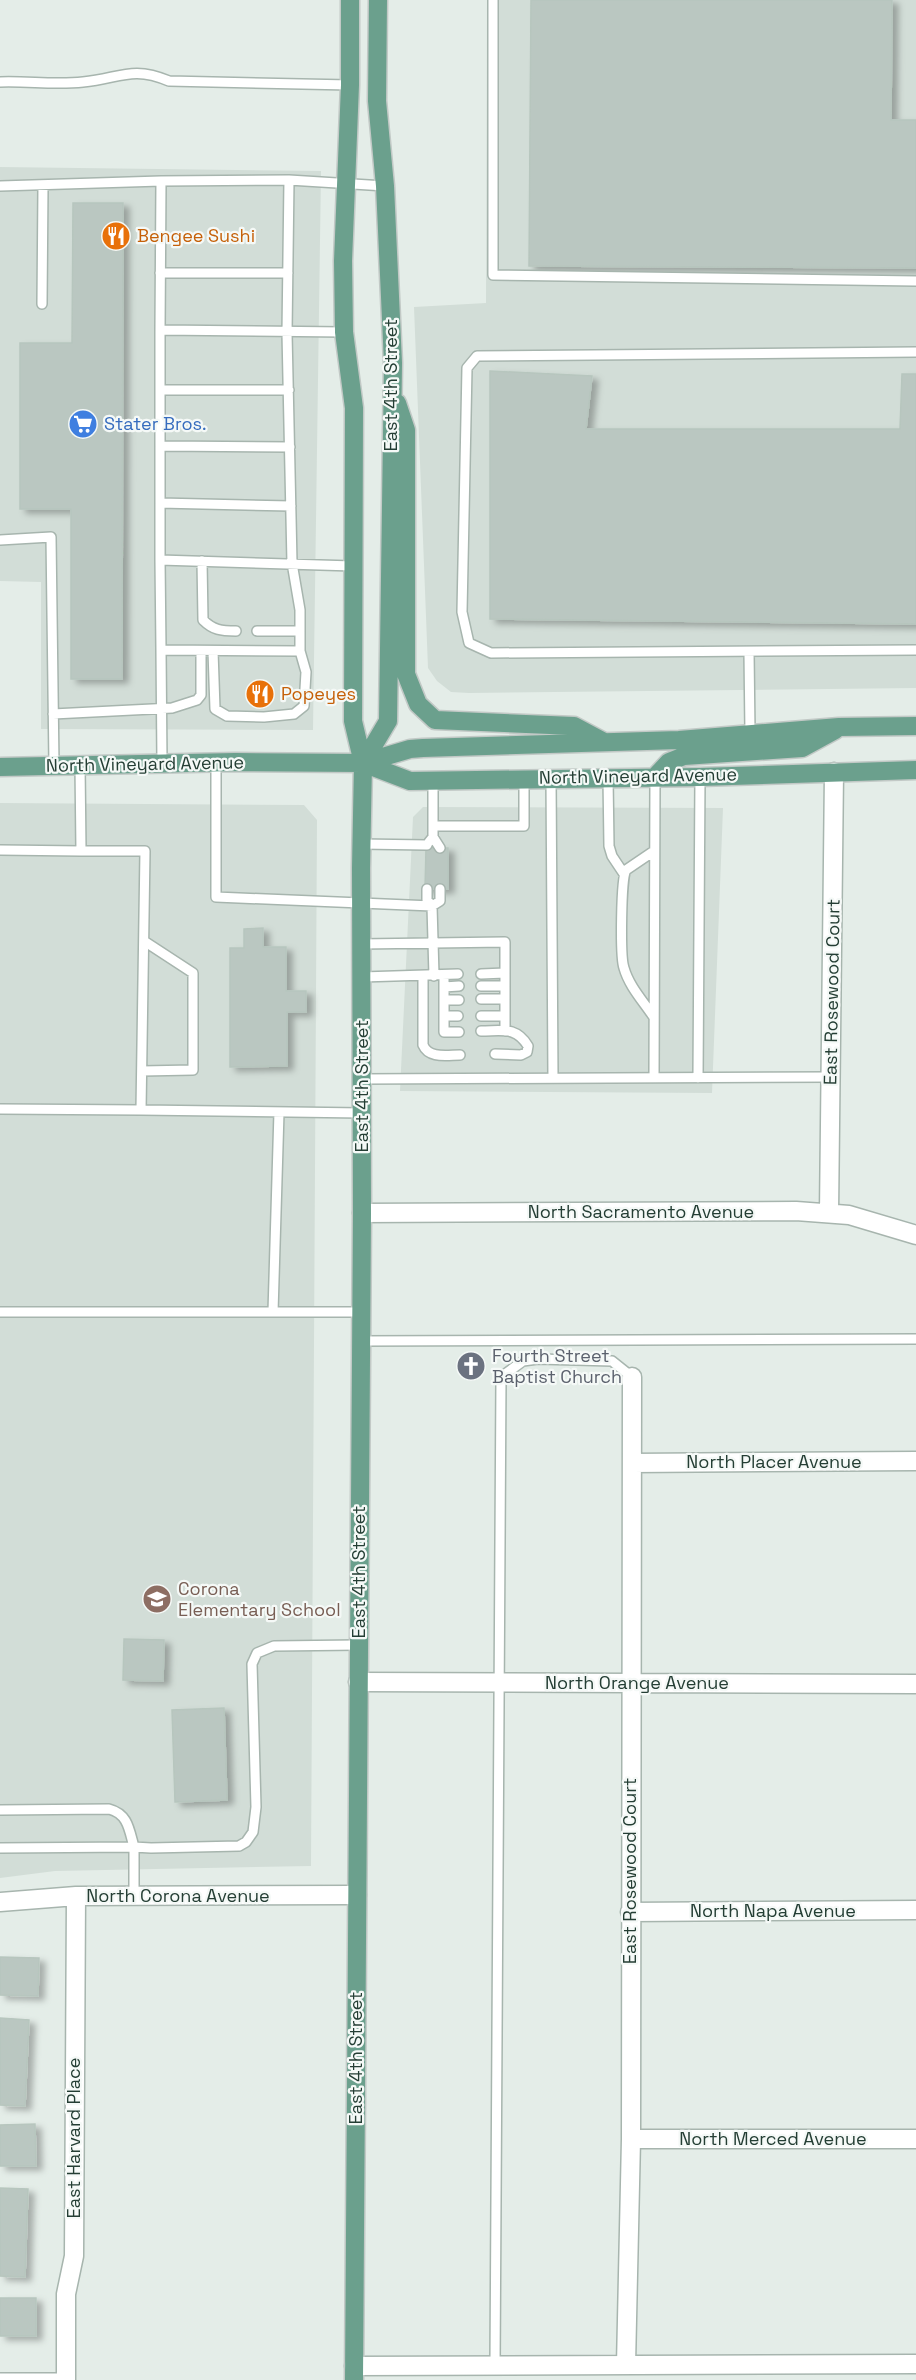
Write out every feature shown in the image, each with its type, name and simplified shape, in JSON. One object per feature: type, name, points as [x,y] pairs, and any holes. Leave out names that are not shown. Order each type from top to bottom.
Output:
[{"type":"main road","name":"East 4th Street","points":[[350,0],[350,85],[343,261],[344,332],[354,408],[353,721],[363,763],[354,2373]]},
{"type":"main road","name":"East 4th Street","points":[[363,763],[388,721],[393,390],[385,186],[377,101],[378,0]]},
{"type":"main road","points":[[393,390],[406,430],[406,674],[418,704],[435,720],[574,726],[605,742]]},
{"type":"main road","name":"North Vineyard Avenue","points":[[0,766],[216,762],[363,763],[410,749],[423,748],[679,740],[839,727],[916,726]]},
{"type":"main road","points":[[655,777],[669,762],[684,756],[802,748],[839,727]]},
{"type":"main road","name":"North Vineyard Avenue","points":[[363,763],[410,781],[700,777],[916,770]]},
{"type":"street","name":"East Rosewood Court","points":[[829,1213],[834,772]]},
{"type":"street","name":"North Sacramento Avenue","points":[[362,1213],[829,1213],[849,1215],[916,1234]]},
{"type":"street","name":"East Rosewood Court","points":[[626,2365],[631,2139],[632,1377]]},
{"type":"street","name":"North Placer Avenue","points":[[632,1463],[916,1461]]},
{"type":"street","name":"North Orange Avenue","points":[[358,1682],[916,1684]]},
{"type":"street","name":"North Corona Avenue","points":[[0,1902],[76,1896],[357,1895]]},
{"type":"street","name":"East Harvard Place","points":[[66,2379],[66,2294],[74,2256],[76,1896]]},
{"type":"street","name":"North Napa Avenue","points":[[630,1912],[916,1910]]},
{"type":"street","name":"North Merced Avenue","points":[[631,2139],[916,2139]]},
{"type":"street","points":[[354,2373],[495,2365],[916,2364]]},
{"type":"lane","points":[[493,0],[493,275],[916,281]]},
{"type":"lane","points":[[0,82],[84,82],[141,72],[169,81],[350,85]]},
{"type":"lane","points":[[0,186],[289,180],[385,186]]},
{"type":"lane","points":[[213,651],[215,709],[227,716],[264,717],[294,714],[304,706],[306,672],[300,651],[300,610],[292,563],[287,333],[289,180]]},
{"type":"lane","points":[[161,181],[162,763]]},
{"type":"lane","points":[[42,303],[43,186]]},
{"type":"lane","points":[[160,273],[288,273]]},
{"type":"lane","points":[[160,330],[344,332]]},
{"type":"lane","points":[[916,352],[477,356],[467,368],[462,612],[469,644],[491,653],[916,650]]},
{"type":"lane","points":[[160,390],[289,390]]},
{"type":"lane","points":[[160,446],[290,447]]},
{"type":"lane","points":[[160,503],[291,506]]},
{"type":"lane","points":[[0,540],[51,537],[54,765]]},
{"type":"lane","points":[[160,560],[353,566]]},
{"type":"lane","points":[[202,561],[203,620],[210,627],[220,631],[236,631]]},
{"type":"lane","points":[[257,631],[300,631]]},
{"type":"lane","points":[[162,650],[300,651]]},
{"type":"lane","points":[[53,714],[163,709],[182,706],[197,700],[201,688],[201,651]]},
{"type":"lane","points":[[749,652],[750,733]]},
{"type":"lane","points":[[216,762],[216,897],[432,906],[440,901],[440,889]]},
{"type":"lane","points":[[80,765],[81,851]]},
{"type":"lane","points":[[654,1078],[655,777]]},
{"type":"lane","points":[[698,1078],[700,777]]},
{"type":"lane","points":[[551,778],[553,1078]]},
{"type":"lane","points":[[608,778],[609,846],[612,856],[624,874]]},
{"type":"lane","points":[[433,826],[524,826],[524,779]]},
{"type":"lane","points":[[429,843],[433,826],[433,781]]},
{"type":"lane","points":[[361,844],[429,843],[440,848]]},
{"type":"lane","points":[[0,850],[145,851],[141,1110]]},
{"type":"lane","points":[[654,851],[626,870],[624,874],[623,964],[630,982],[654,1017]]},
{"type":"lane","points":[[427,889],[427,900],[432,906],[433,944],[439,975],[444,987],[444,1032],[459,1032]]},
{"type":"lane","points":[[142,1071],[193,1070],[193,973],[144,941]]},
{"type":"lane","points":[[361,944],[505,942],[505,1031]]},
{"type":"lane","points":[[481,974],[505,973]]},
{"type":"lane","points":[[362,978],[458,974]]},
{"type":"lane","points":[[423,976],[423,1045],[431,1055],[460,1055]]},
{"type":"lane","points":[[481,986],[505,986]]},
{"type":"lane","points":[[444,987],[459,987]]},
{"type":"lane","points":[[481,999],[505,999]]},
{"type":"lane","points":[[444,1000],[459,1000]]},
{"type":"lane","points":[[444,1016],[458,1016]]},
{"type":"lane","points":[[481,1016],[505,1016]]},
{"type":"lane","points":[[481,1031],[515,1031],[522,1035],[528,1046],[527,1052],[521,1055],[495,1054]]},
{"type":"lane","points":[[362,1079],[831,1077]]},
{"type":"lane","points":[[0,1109],[362,1113]]},
{"type":"lane","points":[[273,1312],[279,1112]]},
{"type":"lane","points":[[0,1312],[360,1312]]},
{"type":"lane","points":[[360,1341],[916,1339]]},
{"type":"lane","points":[[495,2365],[501,1377],[523,1361],[538,1359],[612,1361],[632,1377]]},
{"type":"lane","points":[[0,1848],[239,1846],[246,1842],[253,1832],[255,1807],[252,1664],[257,1653],[274,1646],[358,1645]]},
{"type":"lane","points":[[0,1810],[109,1809],[116,1811],[127,1822],[134,1847],[134,1896]]},
{"type":"lane","points":[[0,2378],[66,2379]]},
{"type":"shaded area","points":[[487,0],[916,0],[916,688],[469,693],[451,692],[437,681],[428,668],[414,307],[486,303]]},
{"type":"shaded area","points":[[0,167],[321,171],[313,730],[41,729],[41,582],[0,581]]},
{"type":"shaded area","points":[[0,803],[304,805],[317,820],[311,1866],[55,1871],[0,1878]]},
{"type":"shaded area","points":[[423,807],[723,808],[712,1093],[400,1091],[413,817]]},
{"type":"building","points":[[531,0],[892,0],[891,120],[916,120],[916,268],[529,266]]},
{"type":"building","points":[[73,203],[123,203],[122,679],[71,679],[71,509],[20,509],[20,343],[72,343]]},
{"type":"building","points":[[490,371],[592,376],[586,429],[900,429],[902,374],[916,374],[916,624],[490,619]]},
{"type":"building","points":[[426,848],[448,848],[448,889],[425,889]]},
{"type":"building","points":[[263,928],[263,947],[286,947],[286,991],[306,991],[306,1012],[287,1012],[287,1066],[230,1067],[230,948],[244,948],[244,929]]},
{"type":"building","points":[[124,1639],[164,1640],[163,1681],[123,1680]]},
{"type":"building","points":[[224,1708],[227,1800],[175,1802],[172,1710]]},
{"type":"building","points":[[0,1957],[39,1958],[38,1996],[0,1995]]},
{"type":"building","points":[[0,2018],[29,2020],[25,2106],[0,2105]]},
{"type":"building","points":[[35,2124],[36,2166],[0,2166],[0,2125]]},
{"type":"building","points":[[0,2188],[28,2189],[25,2277],[0,2276]]},
{"type":"building","points":[[0,2298],[36,2298],[36,2336],[0,2336]]},
{"type":"place","name":"Bengee Sushi","points":[[116,236]]},
{"type":"place","name":"Stater Bros.","points":[[83,424]]},
{"type":"place","name":"Popeyes","points":[[260,694]]},
{"type":"place","name":"Fourth Street Baptist Church","points":[[471,1366]]},
{"type":"place","name":"Corona Elementary School","points":[[157,1599]]}]
